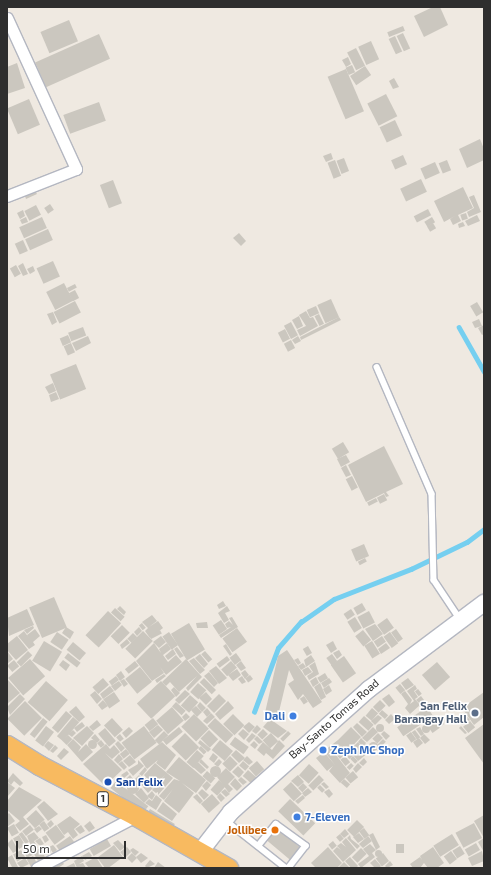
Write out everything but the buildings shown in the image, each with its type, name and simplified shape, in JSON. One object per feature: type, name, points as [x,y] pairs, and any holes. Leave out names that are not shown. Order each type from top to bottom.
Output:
[{"type":"highway","name":"1","points":[[7,745],[39,765],[136,816],[228,868]]},
{"type":"main road","name":"Bay-Santo Tomas Road","points":[[200,852],[224,820],[368,688],[460,619],[484,603]]},
{"type":"street","points":[[7,18],[76,169],[7,196]]},
{"type":"street","points":[[37,868],[136,816]]},
{"type":"lane","points":[[377,367],[432,494],[434,580],[460,619]]},
{"type":"lane","points":[[224,820],[258,846],[288,868],[306,846],[276,824],[258,846]]},
{"type":"waterway","points":[[459,327],[484,371]]},
{"type":"waterway","points":[[254,712],[278,648],[301,622],[334,599],[411,569],[467,542],[484,529]]},
{"type":"place","name":"San Felix Barangay Hall","points":[[475,713]]},
{"type":"place","name":"Dali","points":[[293,716]]},
{"type":"place","name":"Zeph MC Shop","points":[[323,750]]},
{"type":"place","name":"San Felix","points":[[108,782]]},
{"type":"place","name":"7-Eleven","points":[[297,817]]},
{"type":"place","name":"Jollibee","points":[[275,830]]}]
